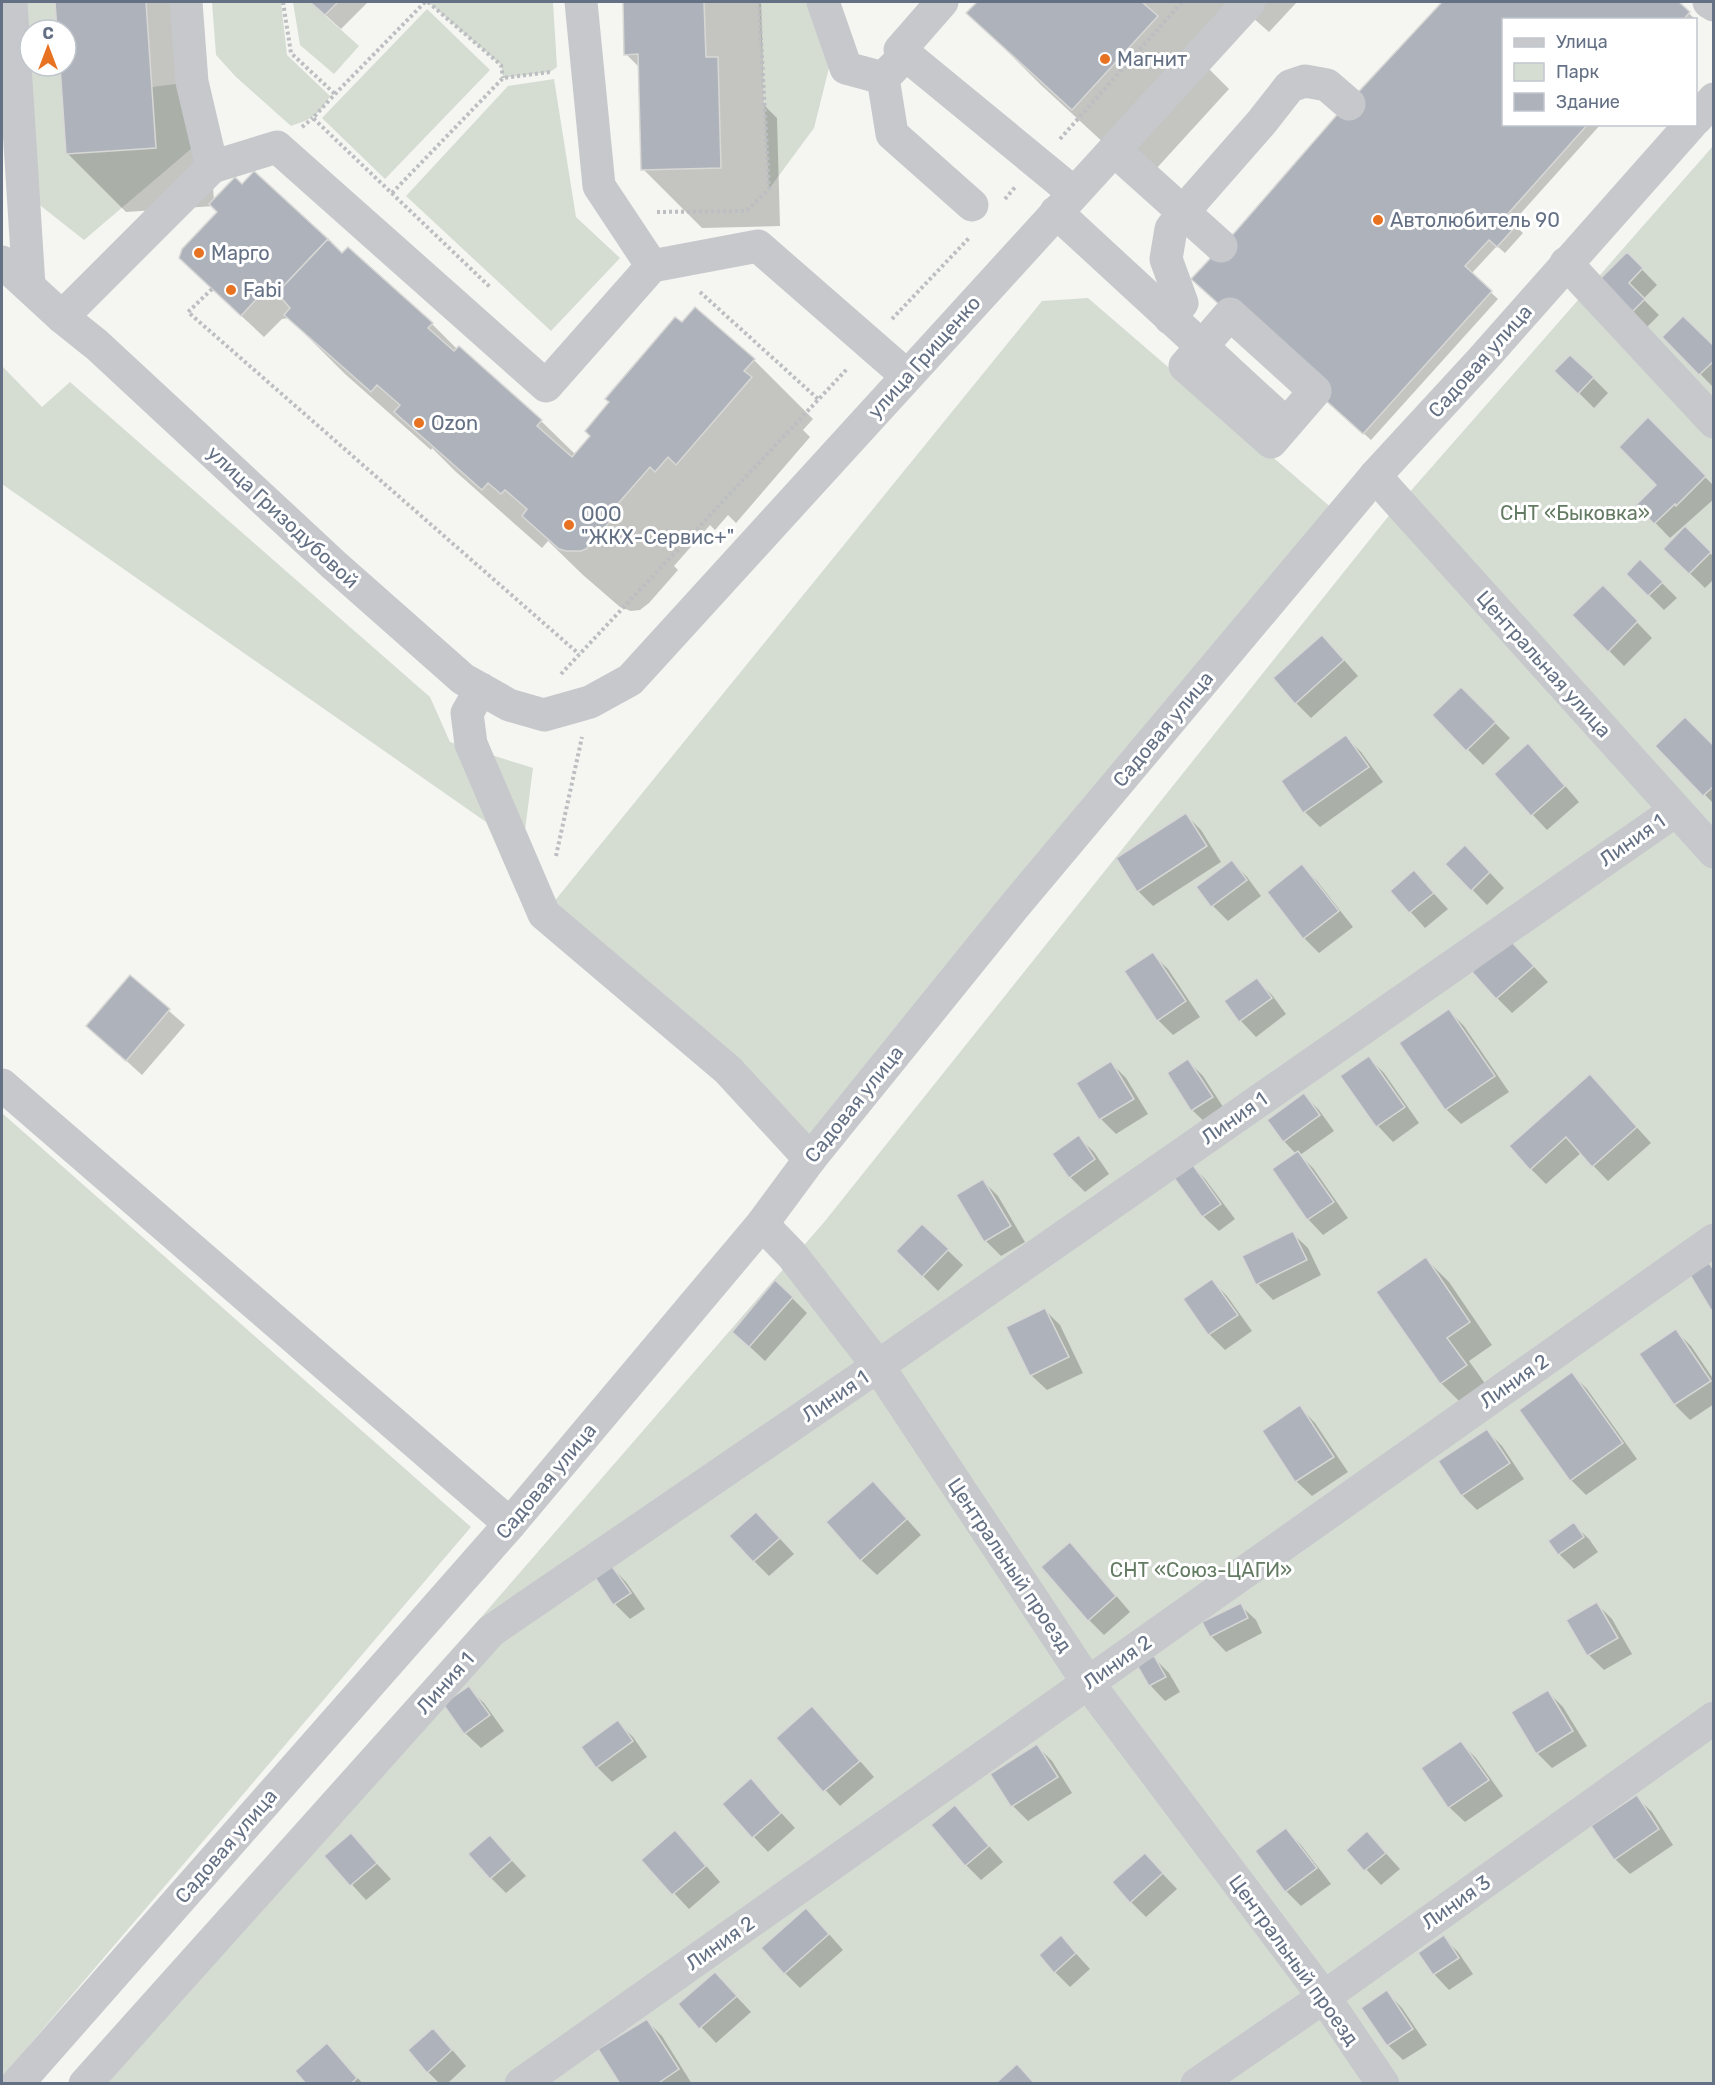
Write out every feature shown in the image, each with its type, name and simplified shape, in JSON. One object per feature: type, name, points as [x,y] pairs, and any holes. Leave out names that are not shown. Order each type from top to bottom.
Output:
[{"type":"street","points":[[10,2],[29,286]]},
{"type":"street","points":[[186,2],[192,82],[212,167]]},
{"type":"street","points":[[580,2],[599,186],[616,212],[660,265]]},
{"type":"street","points":[[823,2],[846,68],[895,67],[1065,203],[1170,318],[1286,424],[1315,391],[1230,314],[1202,347]]},
{"type":"street","points":[[942,2],[900,50],[895,67],[892,134],[972,205]]},
{"type":"street","name":"улица Грищенко","points":[[590,702],[630,680],[1249,2]]},
{"type":"street","points":[[1709,2],[1713,5]]},
{"type":"street","points":[[1170,318],[1182,303],[1166,260],[1171,229],[1196,197],[1290,86],[1305,81],[1327,85],[1349,104]]},
{"type":"street","points":[[1697,117],[1713,99]]},
{"type":"street","name":"Садовая улица","points":[[17,2084],[510,1524],[762,1224],[810,1159],[1012,909],[1375,476],[1481,361],[1689,126]]},
{"type":"street","points":[[62,317],[212,167],[277,147],[546,386],[660,265],[758,246],[907,376]]},
{"type":"street","points":[[1114,150],[1221,246]]},
{"type":"street","name":"улица Гризодубовой","points":[[2,262],[62,317],[97,345],[334,565],[463,679],[509,705],[544,715],[590,702]]},
{"type":"street","points":[[1566,263],[1713,422]]},
{"type":"street","name":"Центральная улица","points":[[1375,476],[1713,852]]},
{"type":"street","points":[[481,689],[467,713],[471,744],[544,914],[728,1070],[810,1159]]},
{"type":"street","name":"Линия 1","points":[[85,2083],[491,1631],[878,1366],[1675,811]]},
{"type":"street","points":[[2,1085],[510,1524]]},
{"type":"street","name":"Центральный проезд","points":[[762,1224],[792,1255],[878,1366],[1088,1683],[1324,1996],[1383,2084]]},
{"type":"street","name":"Линия 2","points":[[521,2084],[1713,1240]]},
{"type":"street","name":"Линия 3","points":[[1197,2084],[1713,1718]]},
{"type":"path","points":[[284,2],[291,53],[335,94]]},
{"type":"path","points":[[494,291],[313,118],[426,2],[501,65],[503,78]]},
{"type":"path","points":[[616,212],[746,211],[769,189],[759,2]]},
{"type":"path","points":[[392,193],[503,78],[550,72]]},
{"type":"path","points":[[660,265],[818,399]]},
{"type":"path","points":[[212,289],[188,312],[579,654]]},
{"type":"path","points":[[556,858],[590,702]]},
{"type":"green space","points":[[11,2],[55,2],[56,18],[18,18],[18,78],[61,78],[66,154],[155,148],[152,87],[192,82],[205,137],[84,240],[22,191]]},
{"type":"green space","points":[[212,2],[281,2],[287,55],[330,96],[318,112],[309,119],[291,126],[236,77],[216,55]]},
{"type":"green space","points":[[293,2],[310,2],[359,46],[334,74],[300,45]]},
{"type":"green space","points":[[428,2],[553,2],[557,67],[550,72],[503,78],[501,65]]},
{"type":"green space","points":[[759,2],[811,2],[829,68],[814,128],[769,189]]},
{"type":"green space","points":[[427,9],[490,70],[385,179],[322,118]]},
{"type":"green space","points":[[554,79],[576,217],[620,258],[551,331],[406,196],[508,86]]},
{"type":"green space","name":"СНТ «Союз-ЦАГИ»","points":[[1713,146],[1713,2083],[76,2084],[825,1221],[1387,518]]},
{"type":"green space","points":[[1088,298],[1341,516],[820,1146],[544,914],[1042,301]]},
{"type":"green space","points":[[2,366],[42,407],[70,382],[430,697],[450,742],[533,768],[517,893],[486,822],[2,484]]},
{"type":"green space","points":[[2,1113],[471,1527],[2,2077]]},
{"type":"building","points":[[55,2],[146,2],[156,148],[66,154],[61,78],[78,78],[78,18],[56,18]]},
{"type":"building","points":[[310,2],[338,2],[325,15]]},
{"type":"building","points":[[623,2],[704,2],[706,57],[718,57],[721,168],[641,170],[638,54],[624,55]]},
{"type":"building","points":[[977,2],[1142,2],[1158,16],[1072,110],[966,13]]},
{"type":"building","name":"Автолюбитель 90","points":[[1442,2],[1679,2],[1690,12],[1685,18],[1502,18],[1502,126],[1586,126],[1506,216],[1517,225],[1497,247],[1489,240],[1465,266],[1492,291],[1363,434],[1191,279],[1336,116]]},
{"type":"building","points":[[254,171],[328,239],[277,293],[259,296],[241,316],[179,258],[182,249],[217,212],[209,204],[235,177],[242,184]]},
{"type":"building","points":[[328,239],[342,253],[348,247],[433,323],[428,328],[454,351],[459,346],[542,420],[537,426],[572,457],[590,436],[585,431],[609,402],[605,399],[675,317],[682,322],[695,307],[755,359],[744,371],[752,377],[676,465],[668,457],[655,472],[650,467],[616,506],[620,510],[586,549],[566,551],[559,549],[522,516],[527,509],[505,490],[501,494],[488,483],[482,490],[394,412],[400,405],[377,385],[371,392],[284,315],[290,308],[277,293]]},
{"type":"building","points":[[1627,252],[1643,268],[1629,283],[1645,299],[1626,318],[1593,286]]},
{"type":"building","points":[[1683,316],[1714,346],[1714,361],[1699,375],[1662,337]]},
{"type":"building","points":[[1570,355],[1594,377],[1578,394],[1554,371]]},
{"type":"building","points":[[1648,417],[1706,476],[1654,524],[1636,505],[1656,485],[1619,447]]},
{"type":"building","points":[[1685,526],[1711,552],[1689,574],[1663,549]]},
{"type":"building","points":[[1640,559],[1663,582],[1648,596],[1626,574]]},
{"type":"building","points":[[1603,585],[1638,621],[1608,652],[1572,615]]},
{"type":"building","points":[[1322,635],[1344,660],[1295,704],[1273,678]]},
{"type":"building","points":[[1461,687],[1496,722],[1466,751],[1432,715]]},
{"type":"building","points":[[1685,717],[1714,746],[1714,786],[1703,796],[1655,746]]},
{"type":"building","points":[[1346,735],[1369,767],[1303,813],[1281,781]]},
{"type":"building","points":[[1528,743],[1565,786],[1531,816],[1494,774]]},
{"type":"building","points":[[1186,813],[1207,846],[1137,892],[1116,858]]},
{"type":"building","points":[[1465,845],[1490,872],[1471,891],[1445,864]]},
{"type":"building","points":[[1232,860],[1247,880],[1211,907],[1196,887]]},
{"type":"building","points":[[1302,864],[1339,911],[1303,939],[1267,892]]},
{"type":"building","points":[[1414,870],[1434,893],[1409,913],[1390,891]]},
{"type":"building","points":[[1509,939],[1534,966],[1496,999],[1472,972]]},
{"type":"building","points":[[1153,952],[1186,1001],[1157,1021],[1124,971]]},
{"type":"building","points":[[130,975],[170,1009],[126,1061],[86,1026]]},
{"type":"building","points":[[1257,978],[1272,998],[1239,1022],[1224,1001]]},
{"type":"building","points":[[1449,1009],[1495,1076],[1445,1110],[1399,1043]]},
{"type":"building","points":[[1369,1056],[1405,1107],[1376,1127],[1340,1076]]},
{"type":"building","points":[[1188,1059],[1213,1097],[1191,1111],[1167,1073]]},
{"type":"building","points":[[1111,1061],[1134,1099],[1099,1120],[1076,1083]]},
{"type":"building","points":[[1590,1074],[1637,1127],[1592,1167],[1566,1137],[1530,1170],[1509,1146]]},
{"type":"building","points":[[1304,1093],[1320,1115],[1283,1142],[1267,1120]]},
{"type":"building","points":[[1079,1135],[1095,1159],[1069,1178],[1052,1154]]},
{"type":"building","points":[[1298,1151],[1334,1202],[1307,1220],[1272,1169]]},
{"type":"building","points":[[1190,1161],[1221,1204],[1202,1217],[1172,1175]]},
{"type":"building","points":[[983,1179],[1011,1226],[984,1242],[956,1195]]},
{"type":"building","points":[[922,1224],[949,1249],[922,1277],[896,1251]]},
{"type":"building","points":[[1293,1231],[1307,1260],[1256,1285],[1242,1256]]},
{"type":"building","points":[[1426,1257],[1470,1322],[1447,1338],[1467,1365],[1440,1384],[1376,1292]]},
{"type":"building","points":[[1709,1263],[1714,1270],[1714,1309],[1711,1310],[1690,1275]]},
{"type":"building","points":[[1212,1279],[1238,1315],[1208,1335],[1183,1299]]},
{"type":"building","points":[[775,1280],[793,1297],[749,1347],[732,1332]]},
{"type":"building","points":[[1045,1308],[1069,1357],[1030,1376],[1006,1327]]},
{"type":"building","points":[[1676,1329],[1711,1381],[1674,1405],[1639,1354]]},
{"type":"building","points":[[1572,1372],[1623,1443],[1570,1481],[1519,1410]]},
{"type":"building","points":[[1300,1405],[1334,1457],[1295,1482],[1262,1431]]},
{"type":"building","points":[[1487,1429],[1510,1463],[1461,1496],[1438,1461]]},
{"type":"building","points":[[873,1481],[907,1519],[860,1561],[826,1522]]},
{"type":"building","points":[[756,1512],[780,1538],[753,1562],[729,1536]]},
{"type":"building","points":[[1574,1522],[1584,1537],[1558,1555],[1548,1541]]},
{"type":"building","points":[[1070,1542],[1116,1596],[1088,1621],[1041,1567]]},
{"type":"building","points":[[611,1565],[631,1593],[613,1605],[594,1576]]},
{"type":"building","points":[[1597,1602],[1618,1638],[1587,1656],[1566,1620]]},
{"type":"building","points":[[1241,1603],[1248,1618],[1210,1637],[1202,1622]]},
{"type":"building","points":[[1154,1656],[1166,1677],[1149,1686],[1137,1665]]},
{"type":"building","points":[[469,1686],[490,1715],[464,1734],[443,1704]]},
{"type":"building","points":[[1548,1690],[1573,1731],[1536,1754],[1511,1712]]},
{"type":"building","points":[[812,1706],[860,1761],[823,1792],[776,1738]]},
{"type":"building","points":[[618,1720],[633,1741],[596,1768],[581,1747]]},
{"type":"building","points":[[1461,1741],[1489,1780],[1448,1808],[1421,1768]]},
{"type":"building","points":[[1037,1744],[1058,1777],[1011,1807],[990,1774]]},
{"type":"building","points":[[751,1778],[781,1813],[752,1838],[722,1804]]},
{"type":"building","points":[[1637,1795],[1659,1829],[1614,1860],[1591,1826]]},
{"type":"building","points":[[955,1805],[989,1846],[965,1866],[931,1825]]},
{"type":"building","points":[[1286,1828],[1317,1868],[1285,1892],[1255,1851]]},
{"type":"building","points":[[675,1830],[706,1866],[672,1895],[641,1860]]},
{"type":"building","points":[[1367,1831],[1386,1853],[1364,1871],[1346,1850]]},
{"type":"building","points":[[351,1833],[377,1863],[350,1886],[324,1856]]},
{"type":"building","points":[[490,1835],[512,1860],[490,1879],[468,1854]]},
{"type":"building","points":[[1145,1853],[1163,1873],[1130,1903],[1112,1882]]},
{"type":"building","points":[[806,1908],[829,1934],[784,1974],[761,1948]]},
{"type":"building","points":[[1061,1935],[1076,1953],[1054,1973],[1039,1955]]},
{"type":"building","points":[[1444,1935],[1459,1958],[1433,1975],[1418,1953]]},
{"type":"building","points":[[715,1972],[737,1996],[699,2029],[678,2004]]},
{"type":"building","points":[[1387,1990],[1413,2029],[1387,2046],[1361,2008]]},
{"type":"building","points":[[647,2019],[679,2069],[657,2084],[620,2084],[598,2049]]},
{"type":"building","points":[[433,2028],[452,2050],[427,2073],[408,2050]]},
{"type":"building","points":[[327,2043],[357,2078],[351,2084],[306,2084],[295,2071]]},
{"type":"building","points":[[1017,2064],[1035,2084],[995,2084]]},
{"type":"place","name":"Магнит","points":[[1105,59]]},
{"type":"place","name":"Автолюбитель 90","points":[[1378,220]]},
{"type":"place","name":"Марго","points":[[199,253]]},
{"type":"place","name":"Fabi","points":[[231,290]]},
{"type":"place","name":"Ozon","points":[[419,423]]},
{"type":"place","name":"ООО \"ЖКХ-Сервис+\"","points":[[569,525]]},
{"type":"park label","name":"СНТ «Быковка»","points":[[1575,513]]}]
